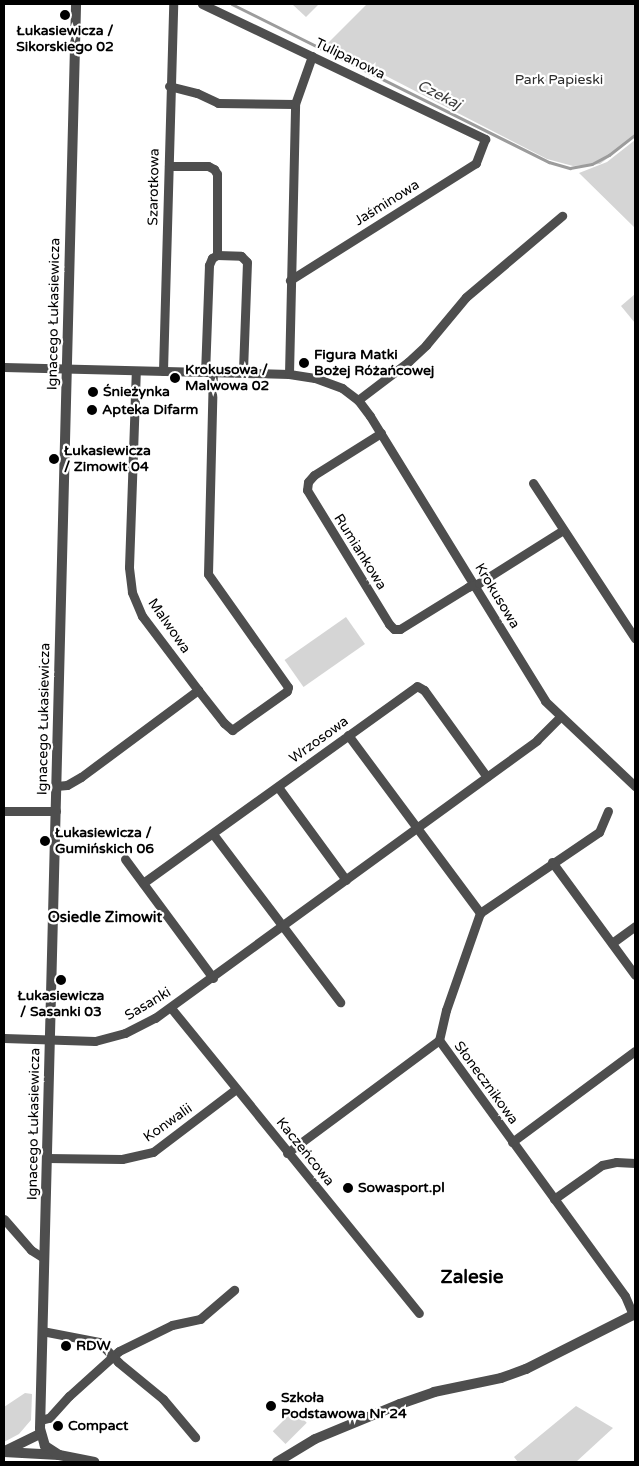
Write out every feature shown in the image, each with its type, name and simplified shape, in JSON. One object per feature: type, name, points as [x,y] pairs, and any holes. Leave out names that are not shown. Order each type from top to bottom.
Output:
[{"type":"street","name":"Ignacego Łukasiewicza","points":[[40,1434],[76,4]]},
{"type":"street","name":"Szarotkowa","points":[[163,371],[169,86],[173,4]]},
{"type":"street","name":"Tulipanowa","points":[[202,4],[485,139]]},
{"type":"street","points":[[289,374],[296,104],[312,56]]},
{"type":"street","points":[[169,86],[190,90],[218,102],[296,104]]},
{"type":"street","name":"Jaśminowa","points":[[290,280],[476,163],[485,139]]},
{"type":"street","points":[[168,166],[208,166],[216,171],[217,255]]},
{"type":"street","points":[[358,400],[408,362],[426,345],[466,297],[562,216]]},
{"type":"street","points":[[56,786],[67,785],[81,777],[198,690],[224,723],[232,730],[287,690],[288,687],[208,574],[209,265],[212,258],[217,255],[241,256],[247,262],[243,373]]},
{"type":"street","name":"Krokusowa","points":[[4,367],[289,374],[315,378],[333,384],[358,400],[381,433],[538,692],[560,717],[635,786]]},
{"type":"street","name":"Malwowa","points":[[136,371],[129,567],[132,592],[142,616],[198,690]]},
{"type":"street","name":"Rumiankowa","points":[[381,433],[310,479],[307,486],[308,494],[394,630],[400,629],[474,585]]},
{"type":"street","points":[[533,483],[635,638]]},
{"type":"street","points":[[474,585],[563,530]]},
{"type":"street","name":"Wrzosowa","points":[[143,883],[419,686],[487,777]]},
{"type":"street","name":"Sasanki","points":[[4,1038],[95,1041],[115,1037],[149,1022],[171,1008],[537,740],[560,717]]},
{"type":"street","points":[[348,735],[480,914],[552,862],[599,832],[608,811]]},
{"type":"street","points":[[278,787],[346,880]]},
{"type":"street","points":[[4,811],[56,811]]},
{"type":"street","points":[[214,834],[340,1002]]},
{"type":"street","points":[[125,859],[212,978]]},
{"type":"street","points":[[552,862],[635,976]]},
{"type":"street","name":"Słonecznikowa","points":[[480,914],[446,1010],[439,1040],[625,1296],[634,1314]]},
{"type":"street","points":[[612,943],[635,926]]},
{"type":"street","name":"Kaczeńcowa","points":[[171,1008],[419,1313]]},
{"type":"street","points":[[287,1153],[439,1040]]},
{"type":"street","points":[[512,1142],[635,1051]]},
{"type":"street","name":"Konwalii","points":[[47,1158],[127,1159],[154,1152],[236,1089]]},
{"type":"street","points":[[554,1199],[602,1165],[635,1163]]},
{"type":"street","points":[[4,1220],[32,1250],[44,1258]]},
{"type":"street","points":[[40,1420],[50,1418],[69,1396],[113,1356],[164,1328],[200,1319],[234,1290]]},
{"type":"street","points":[[277,1462],[314,1439],[400,1404],[434,1392],[501,1378],[526,1369],[634,1314]]},
{"type":"street","points":[[42,1332],[93,1339],[99,1342],[163,1399],[195,1437]]},
{"type":"street","points":[[4,1452],[40,1434],[45,1446],[59,1455]]},
{"type":"street","points":[[4,1452],[59,1455],[94,1462]]},
{"type":"green space","points":[[292,4],[319,4],[306,17]]},
{"type":"green space","name":"Park Papieski","points":[[367,4],[635,4],[635,137],[600,164],[573,166],[547,159],[326,45]]},
{"type":"green space","points":[[635,140],[635,228],[579,173],[607,162]]},
{"type":"green space","points":[[635,294],[635,323],[621,306]]},
{"type":"green space","points":[[346,617],[365,644],[303,687],[285,660]]},
{"type":"green space","points":[[25,1393],[32,1394],[31,1420],[19,1434],[4,1442],[4,1407]]},
{"type":"green space","points":[[576,1406],[613,1428],[576,1462],[518,1462],[514,1457]]},
{"type":"green space","points":[[294,1410],[307,1423],[286,1444],[273,1431]]},
{"type":"waterway","name":"Czekaj","points":[[232,4],[549,162],[570,168],[592,164],[609,155],[635,135]]},
{"type":"place","name":"Łukasiewicza / Sikorskiego 02","points":[[65,15]]},
{"type":"place","name":"Figura Matki Bożej Różańcowej","points":[[304,363]]},
{"type":"place","name":"Krokusowa / Malwowa 02","points":[[175,378]]},
{"type":"place","name":"Śnieżynka","points":[[93,392]]},
{"type":"place","name":"Apteka Difarm","points":[[92,410]]},
{"type":"place","name":"Łukasiewicza / Zimowit 04","points":[[54,459]]},
{"type":"place","name":"Łukasiewicza / Gumińskich 06","points":[[45,841]]},
{"type":"place","name":"Łukasiewicza / Sasanki 03","points":[[61,980]]},
{"type":"place","name":"Sowasport.pl","points":[[348,1188]]},
{"type":"place","name":"RDW","points":[[66,1346]]},
{"type":"place","name":"Szkoła Podstawowa Nr 24","points":[[271,1406]]},
{"type":"place","name":"Compact","points":[[58,1426]]},
{"type":"district","name":"Osiedle Zimowit","points":[[105,918]]},
{"type":"district","name":"Zalesie","points":[[472,1278]]}]
